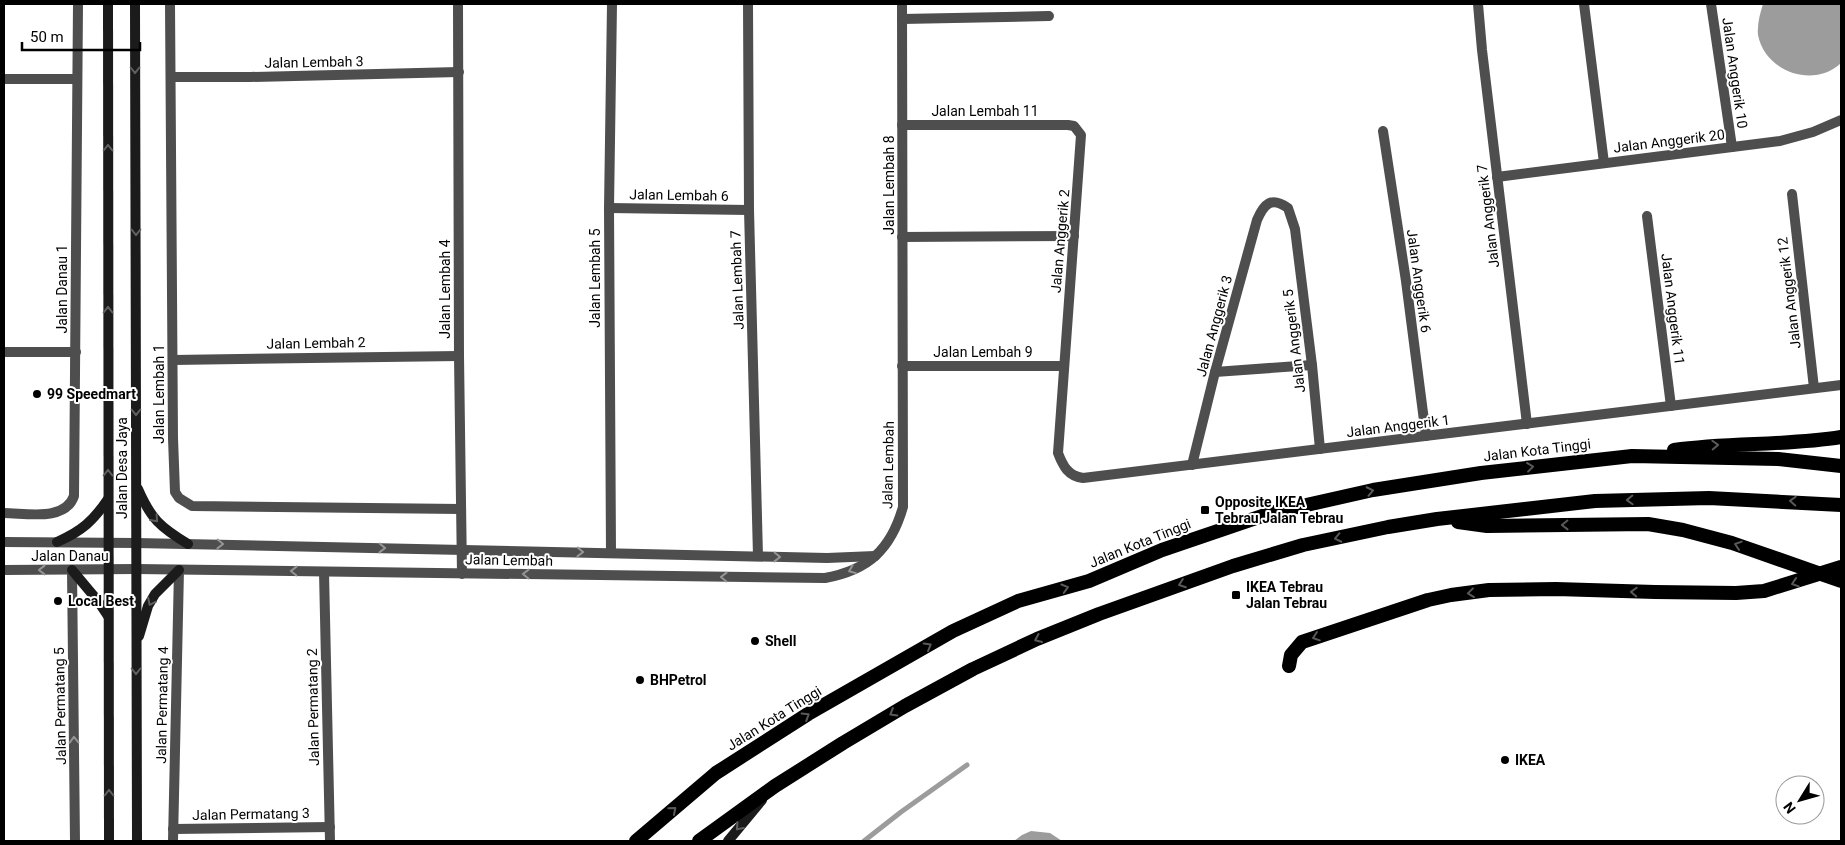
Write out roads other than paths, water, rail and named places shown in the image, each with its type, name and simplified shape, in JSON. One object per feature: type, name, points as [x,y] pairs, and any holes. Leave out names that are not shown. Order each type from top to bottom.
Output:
[{"type":"highway","points":[[1632,456],[1707,446],[1808,442],[1841,438]]},
{"type":"highway","name":"Jalan Kota Tinggi","points":[[636,841],[716,773],[800,720],[953,631],[1018,601],[1089,581],[1162,550],[1271,513],[1373,490],[1481,473],[1632,456],[1778,460],[1841,466]]},
{"type":"highway","points":[[699,841],[775,786],[897,710],[965,674],[1037,639],[1099,614],[1232,566],[1303,546],[1388,527],[1437,519],[1595,501],[1709,498],[1841,505]]},
{"type":"highway","points":[[1437,519],[1487,526],[1648,524],[1732,542],[1841,581]]},
{"type":"highway","points":[[1289,666],[1291,655],[1302,642],[1428,600],[1451,595],[1489,590],[1556,589],[1736,593],[1764,591],[1782,587],[1841,567]]},
{"type":"main road","name":"Jalan Desa Jaya","points":[[108,4],[109,841]]},
{"type":"main road","name":"Jalan Desa Jaya","points":[[135,4],[137,841]]},
{"type":"main road","points":[[136,484],[147,510],[158,523],[188,544]]},
{"type":"main road","points":[[57,542],[87,526],[97,516],[108,499]]},
{"type":"main road","points":[[72,570],[109,617]]},
{"type":"main road","points":[[136,643],[148,606],[155,594],[179,570]]},
{"type":"main road","points":[[728,841],[775,786]]},
{"type":"street","name":"Jalan Danau 1","points":[[4,513],[56,513],[69,506],[75,490],[78,4]]},
{"type":"street","name":"Jalan Lembah 1","points":[[170,4],[174,485],[178,498],[192,506],[461,509]]},
{"type":"street","name":"Jalan Lembah 4","points":[[458,4],[462,574]]},
{"type":"street","name":"Jalan Lembah 5","points":[[611,553],[609,208],[612,4]]},
{"type":"street","name":"Jalan Lembah 7","points":[[748,4],[749,210],[758,556]]},
{"type":"street","name":"Jalan Lembah 8","points":[[902,4],[902,366]]},
{"type":"street","name":"Jalan Anggerik 7","points":[[1478,4],[1527,424]]},
{"type":"street","points":[[1584,4],[1604,163]]},
{"type":"street","name":"Jalan Anggerik 10","points":[[1711,4],[1732,147]]},
{"type":"street","points":[[902,19],[1049,16]]},
{"type":"street","name":"Jalan Lembah 3","points":[[170,78],[459,72]]},
{"type":"street","points":[[4,79],[77,79]]},
{"type":"street","name":"Jalan Anggerik 20","points":[[1497,177],[1780,141],[1813,132],[1841,120]]},
{"type":"street","name":"Jalan Lembah 11","points":[[902,125],[1068,125]]},
{"type":"street","name":"Jalan Anggerik 2","points":[[1063,366],[1082,140],[1078,130],[1068,125]]},
{"type":"street","name":"Jalan Anggerik 6","points":[[1383,130],[1406,281],[1426,436]]},
{"type":"street","name":"Jalan Anggerik 12","points":[[1792,194],[1814,388]]},
{"type":"street","name":"Jalan Anggerik 5","points":[[1273,202],[1288,208],[1295,229],[1312,365],[1320,449]]},
{"type":"street","name":"Jalan Anggerik 3","points":[[1192,465],[1215,372],[1257,220],[1265,204],[1273,202]]},
{"type":"street","name":"Jalan Lembah 6","points":[[609,208],[749,210]]},
{"type":"street","name":"Jalan Anggerik 11","points":[[1647,216],[1671,406]]},
{"type":"street","points":[[902,237],[1074,236]]},
{"type":"street","points":[[4,352],[76,352]]},
{"type":"street","name":"Jalan Lembah 2","points":[[173,360],[459,356]]},
{"type":"street","points":[[1215,372],[1312,365]]},
{"type":"street","name":"Jalan Lembah","points":[[136,569],[825,578],[836,576],[864,566],[875,556],[892,538],[903,507],[902,366]]},
{"type":"street","name":"Jalan Lembah 9","points":[[902,366],[1063,366]]},
{"type":"street","name":"Jalan Anggerik 1","points":[[1063,366],[1058,452],[1061,461],[1070,474],[1083,478],[1841,385]]},
{"type":"street","name":"Jalan Danau","points":[[4,542],[136,542]]},
{"type":"street","name":"Jalan Lembah","points":[[136,542],[758,556],[875,556]]},
{"type":"street","name":"Jalan Danau","points":[[4,570],[136,569]]},
{"type":"street","name":"Jalan Permatang 5","points":[[72,570],[75,841]]},
{"type":"street","name":"Jalan Permatang 4","points":[[173,841],[179,570]]},
{"type":"street","name":"Jalan Permatang 2","points":[[324,572],[330,841]]},
{"type":"street","name":"Jalan Permatang 3","points":[[173,829],[330,827]]},
{"type":"waterway","points":[[864,841],[967,765]]},
{"type":"place","name":"99 Speedmart","points":[[37,394]]},
{"type":"place","name":"Opposite IKEA Tebrau Jalan Tebrau","points":[[1205,510]]},
{"type":"place","name":"IKEA Tebrau Jalan Tebrau","points":[[1236,595]]},
{"type":"place","name":"Local Best","points":[[58,601]]},
{"type":"place","name":"Shell","points":[[755,641]]},
{"type":"place","name":"BHPetrol","points":[[640,680]]},
{"type":"place","name":"IKEA","points":[[1505,760]]}]
